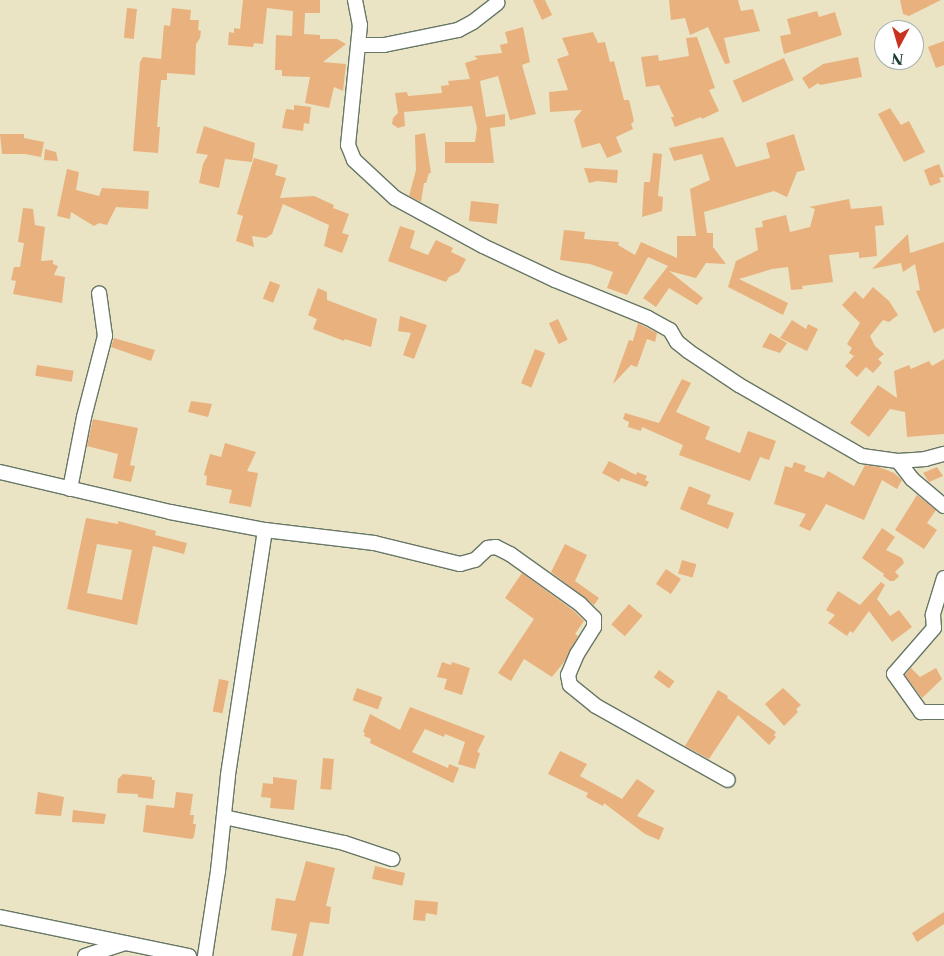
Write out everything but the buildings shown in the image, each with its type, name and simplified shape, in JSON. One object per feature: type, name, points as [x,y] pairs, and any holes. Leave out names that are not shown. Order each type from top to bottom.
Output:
[{"type":"street","points":[[354,0],[360,26],[348,145],[354,160],[395,198],[483,246],[546,276],[648,318],[670,330],[677,342],[688,351],[739,385],[862,456],[898,461],[925,459],[944,454]]},
{"type":"street","points":[[358,45],[384,45],[458,30],[473,22],[497,3]]},
{"type":"street","points":[[70,489],[84,417],[105,336],[99,293]]},
{"type":"street","points":[[898,461],[912,479],[944,506]]},
{"type":"street","points":[[0,472],[70,489],[265,530],[374,543],[460,564],[475,560],[488,548],[496,547],[510,554],[580,604],[594,618],[594,627],[577,654],[568,675],[570,685],[596,706],[728,780]]},
{"type":"street","points":[[204,956],[218,871],[265,530]]},
{"type":"street","points":[[944,578],[933,616],[934,628],[894,674],[921,712],[944,712]]},
{"type":"street","points":[[224,817],[344,843],[392,859]]},
{"type":"street","points":[[0,917],[190,956]]},
{"type":"street","points":[[86,956],[125,943]]}]
